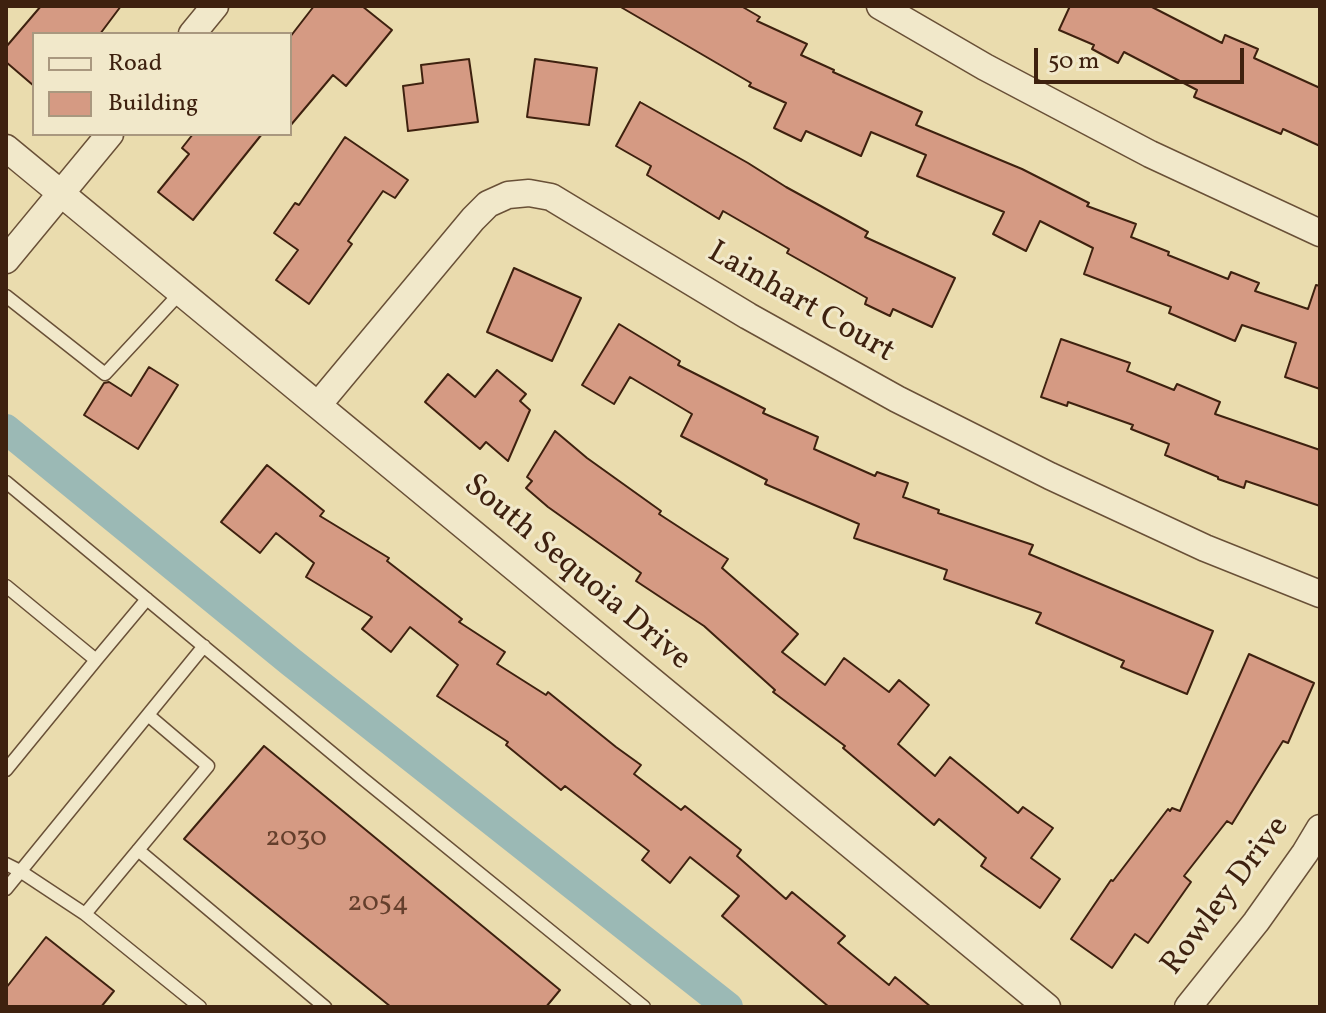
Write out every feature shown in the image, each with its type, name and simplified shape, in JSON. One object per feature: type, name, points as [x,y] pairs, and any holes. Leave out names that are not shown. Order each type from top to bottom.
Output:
[{"type":"street","points":[[194,32],[215,6]]},
{"type":"street","points":[[880,6],[985,67],[1150,154],[1320,233]]},
{"type":"street","points":[[6,260],[108,136]]},
{"type":"street","name":"South Sequoia Drive","points":[[6,148],[1047,1007]]},
{"type":"street","name":"Lainhart Court","points":[[318,405],[488,204],[508,195],[529,193],[551,197],[748,316],[897,399],[1064,483],[1205,548],[1320,594]]},
{"type":"street","name":"Rowley Drive","points":[[1188,1007],[1256,922],[1320,828]]},
{"type":"lane","points":[[6,296],[105,374],[181,292]]},
{"type":"lane","points":[[6,482],[644,1007]]},
{"type":"lane","points":[[6,586],[96,660]]},
{"type":"lane","points":[[6,770],[147,599]]},
{"type":"lane","points":[[6,889],[204,646]]},
{"type":"lane","points":[[85,914],[208,766],[148,715]]},
{"type":"lane","points":[[138,850],[325,1007]]},
{"type":"lane","points":[[6,864],[85,914],[200,1007]]},
{"type":"lane","points":[[175,1007],[185,995]]},
{"type":"building","points":[[41,6],[121,6],[102,32],[32,32],[32,84],[6,62],[6,47]]},
{"type":"building","points":[[314,6],[362,6],[392,30],[346,86],[333,75],[292,124],[292,34]]},
{"type":"building","points":[[619,6],[741,6],[760,17],[757,21],[807,44],[801,55],[922,112],[916,125],[1022,169],[1089,203],[1087,206],[1136,224],[1131,237],[1169,252],[1168,255],[1228,279],[1231,272],[1259,283],[1255,291],[1308,309],[1316,285],[1320,286],[1320,389],[1285,377],[1296,343],[1242,325],[1235,341],[1169,313],[1171,307],[1084,274],[1093,248],[1040,221],[1026,251],[993,234],[1004,212],[917,176],[926,155],[871,132],[861,156],[806,131],[801,141],[774,128],[786,103],[749,86],[751,83]]},
{"type":"building","points":[[1070,6],[1150,6],[1222,43],[1225,35],[1258,49],[1254,58],[1320,88],[1320,146],[1283,129],[1281,134],[1194,97],[1197,90],[1124,52],[1118,63],[1092,49],[1094,45],[1059,30]]},
{"type":"building","points":[[469,59],[478,122],[408,131],[403,86],[423,83],[421,65]]},
{"type":"building","points":[[535,59],[597,68],[589,125],[527,117]]},
{"type":"building","points":[[640,102],[868,232],[865,237],[955,278],[932,327],[893,309],[890,316],[865,304],[867,298],[787,253],[789,249],[723,211],[719,219],[647,175],[651,166],[616,146]]},
{"type":"building","points":[[191,136],[260,136],[193,220],[158,192],[189,154],[182,148]]},
{"type":"building","points":[[345,137],[408,180],[395,198],[383,191],[348,241],[352,244],[309,304],[276,280],[298,250],[274,233],[295,203],[299,205]]},
{"type":"building","points":[[514,268],[581,298],[552,361],[487,332]]},
{"type":"building","points":[[619,324],[680,361],[678,365],[765,409],[763,413],[818,437],[814,449],[875,476],[877,472],[908,483],[903,497],[939,510],[938,513],[1033,545],[1029,554],[1213,631],[1187,694],[1121,667],[1124,661],[1036,623],[1041,613],[944,579],[947,570],[854,538],[859,524],[765,484],[767,480],[681,436],[692,414],[630,377],[614,404],[582,385]]},
{"type":"building","points":[[1061,339],[1130,363],[1127,371],[1174,390],[1177,384],[1220,402],[1215,414],[1320,450],[1320,506],[1246,481],[1244,488],[1218,479],[1165,455],[1169,444],[1131,429],[1133,425],[1068,402],[1067,406],[1041,397]]},
{"type":"building","points":[[149,367],[178,385],[138,449],[84,415],[104,383],[109,382],[131,396]]},
{"type":"building","points":[[497,370],[526,394],[520,401],[530,410],[508,461],[486,442],[480,449],[425,402],[448,374],[475,397]]},
{"type":"building","points":[[555,431],[661,511],[659,514],[728,559],[722,568],[798,634],[782,652],[825,685],[844,658],[889,692],[899,680],[929,705],[898,744],[935,776],[950,757],[1018,813],[1023,807],[1053,828],[1031,858],[1060,879],[1040,908],[981,866],[986,858],[939,819],[934,825],[843,748],[845,746],[773,692],[775,690],[704,626],[636,581],[641,573],[526,488],[532,481],[527,477]]},
{"type":"building","points":[[267,465],[324,511],[320,516],[389,558],[387,561],[462,619],[459,622],[505,652],[497,664],[546,695],[548,692],[641,765],[634,774],[681,810],[685,806],[741,850],[737,856],[786,899],[792,892],[845,936],[838,943],[889,985],[895,977],[931,1007],[829,1007],[722,916],[739,896],[690,857],[670,883],[642,860],[649,851],[565,786],[561,790],[506,745],[508,742],[437,696],[458,665],[410,627],[391,652],[362,629],[372,617],[306,577],[314,563],[276,533],[260,553],[221,522]]},
{"type":"building","points":[[1249,654],[1314,683],[1288,743],[1283,741],[1232,824],[1227,821],[1184,876],[1191,882],[1148,943],[1135,934],[1112,968],[1071,939],[1111,880],[1168,809],[1180,811]]},
{"type":"building","points":[[264,746],[560,990],[546,1007],[391,1007],[184,839]]},
{"type":"building","points":[[46,937],[114,991],[101,1007],[6,1007],[6,988]]},
{"type":"waterway","points":[[6,429],[291,662],[728,1007]]}]
